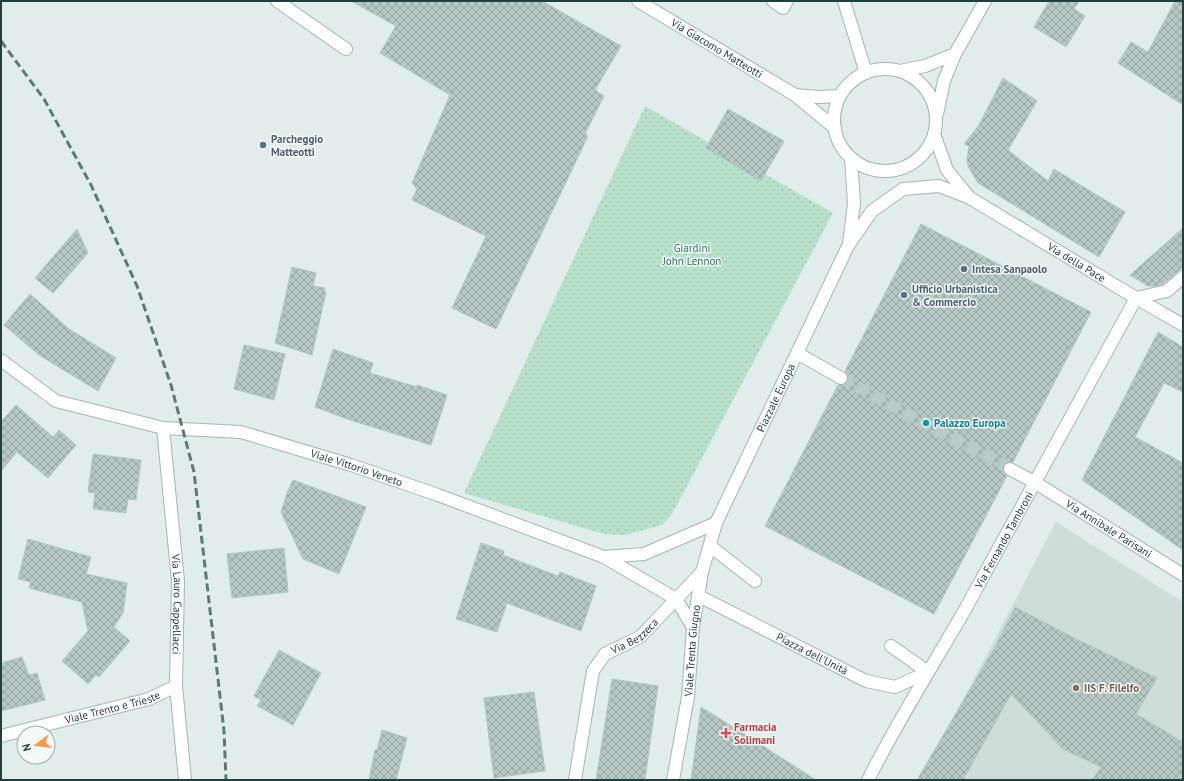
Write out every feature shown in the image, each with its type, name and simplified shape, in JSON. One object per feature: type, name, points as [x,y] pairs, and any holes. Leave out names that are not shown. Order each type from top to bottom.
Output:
[{"type":"street","points":[[277,1],[346,49]]},
{"type":"street","name":"Via Giacomo Matteotti","points":[[638,1],[795,95],[835,128]]},
{"type":"street","points":[[773,1],[783,8],[787,1]]},
{"type":"street","points":[[844,1],[866,73]]},
{"type":"street","points":[[936,118],[933,102],[925,88],[914,78],[900,71],[888,69],[876,70],[861,75],[849,84],[840,96],[835,111],[835,128],[840,144],[851,158],[866,167],[882,171],[899,169],[915,161],[927,149],[934,134],[944,81],[955,54],[985,1]]},
{"type":"street","points":[[900,71],[925,66],[955,54]]},
{"type":"street","name":"Via Giacomo Matteotti","points":[[795,95],[819,98],[840,96]]},
{"type":"street","name":"Via della Pace","points":[[934,134],[947,170],[970,198]]},
{"type":"street","name":"Piazzale Europa","points":[[716,523],[849,244],[854,203],[851,158]]},
{"type":"street","name":"Via della Pace","points":[[849,244],[872,210],[903,189],[939,186],[970,198],[1183,325]]},
{"type":"street","points":[[1136,298],[1167,291],[1183,276]]},
{"type":"street","name":"Via Fernando Tambroni","points":[[868,780],[888,740],[939,655],[1036,483],[1136,298]]},
{"type":"street","points":[[797,353],[841,378]]},
{"type":"street","name":"Viale Vittorio Veneto","points":[[1,360],[56,402],[162,428],[241,432],[351,465],[604,557],[676,599],[693,627]]},
{"type":"street","name":"Via Lauro Cappellacci","points":[[162,428],[178,581],[176,686],[185,780]]},
{"type":"street","name":"Via Annibale Parisani","points":[[1010,469],[1036,483],[1183,575]]},
{"type":"street","points":[[604,557],[644,554],[716,523]]},
{"type":"street","name":"Viale Trenta Giugno","points":[[673,780],[688,697],[693,627],[702,572],[716,523]]},
{"type":"street","points":[[710,546],[755,581]]},
{"type":"street","name":"Via Bezzeca","points":[[575,780],[593,671],[604,654],[640,637],[702,572]]},
{"type":"street","name":"Piazza dell'Unità","points":[[699,596],[866,681],[895,687],[928,672]]},
{"type":"street","points":[[891,646],[928,672]]},
{"type":"street","name":"Viale Trento e Trieste","points":[[1,736],[149,699],[176,686]]},
{"type":"shaded area","name":"IIS F. Filelfo","points":[[1056,522],[1183,602],[1183,780],[921,780]]},
{"type":"green space","name":"Giardini John Lennon","points":[[645,106],[833,213],[672,514],[662,525],[625,535],[604,534],[464,493]]},
{"type":"building","points":[[351,1],[542,1],[621,46],[595,90],[604,96],[585,134],[588,136],[496,329],[452,308],[486,236],[412,200],[417,189],[412,183],[450,95],[380,53],[396,26]]},
{"type":"building","points":[[1049,1],[1079,1],[1074,9],[1085,16],[1066,47],[1034,27]]},
{"type":"building","points":[[1175,1],[1183,1],[1183,105],[1118,63],[1131,42],[1148,52]]},
{"type":"building","points":[[1003,78],[1037,101],[1008,150],[1048,181],[1054,169],[1125,212],[1099,257],[978,183],[968,166],[967,159],[969,146],[964,144],[979,125]]},
{"type":"building","points":[[728,109],[784,141],[761,181],[706,148]]},
{"type":"building","name":"Palazzo Europa","points":[[921,224],[1091,312],[1013,462],[1006,462],[1003,466],[1003,473],[1007,476],[934,614],[765,526],[838,385],[844,385],[848,381],[848,375],[845,371]]},
{"type":"building","points":[[1183,228],[1183,267],[1163,284],[1157,286],[1148,286],[1130,275]]},
{"type":"building","points":[[77,229],[88,253],[53,293],[35,278]]},
{"type":"building","points":[[292,267],[316,273],[313,286],[325,288],[324,291],[326,292],[312,355],[275,343]]},
{"type":"building","points":[[30,294],[69,329],[116,358],[98,391],[39,355],[4,325]]},
{"type":"building","points":[[1158,332],[1183,347],[1183,392],[1164,383],[1135,437],[1183,463],[1183,550],[1082,480]]},
{"type":"building","points":[[244,345],[285,354],[274,400],[234,389]]},
{"type":"building","points":[[333,349],[373,363],[370,373],[417,387],[417,385],[447,395],[431,445],[350,420],[315,407]]},
{"type":"building","points":[[16,405],[53,437],[59,430],[76,445],[48,478],[17,452],[1,471],[1,422]]},
{"type":"building","points":[[93,454],[141,460],[136,500],[128,499],[126,513],[93,509],[95,493],[88,492]]},
{"type":"building","points":[[293,480],[366,507],[339,574],[303,559],[281,512]]},
{"type":"building","points":[[28,539],[91,557],[86,574],[127,583],[123,613],[114,627],[130,641],[99,677],[96,675],[88,684],[62,661],[88,631],[82,602],[29,588],[31,582],[18,579]]},
{"type":"building","points":[[481,543],[504,551],[503,555],[558,576],[560,572],[596,586],[581,631],[507,603],[497,632],[456,619]]},
{"type":"building","points":[[284,548],[288,592],[232,598],[227,554]]},
{"type":"building","points":[[1015,607],[1076,639],[1157,678],[1136,714],[1183,742],[1183,780],[1092,780],[1101,767],[1063,749],[1011,694],[963,780],[917,780],[996,645]]},
{"type":"building","points":[[279,650],[321,673],[293,725],[257,706],[261,700],[254,696]]},
{"type":"building","points":[[22,657],[29,675],[37,673],[45,700],[1,711],[1,663]]},
{"type":"building","points":[[612,679],[658,686],[645,780],[596,780]]},
{"type":"building","points":[[534,692],[545,771],[494,778],[484,698]]},
{"type":"building","points":[[701,707],[746,735],[816,780],[691,780]]},
{"type":"building","points":[[382,730],[407,738],[396,780],[369,780],[375,750],[377,750]]},
{"type":"tunnel","points":[[841,378],[1010,469]]},
{"type":"railway","points":[[1,41],[44,99],[91,185],[137,286],[171,385],[194,472],[224,731],[226,780]]},
{"type":"place","name":"Parcheggio Matteotti","points":[[263,145]]},
{"type":"place","name":"Intesa Sanpaolo","points":[[964,269]]},
{"type":"place","name":"Ufficio Urbanistica & Commercio","points":[[904,295]]},
{"type":"place","name":"Palazzo Europa","points":[[926,423]]},
{"type":"place","name":"IIS F. Filelfo","points":[[1076,688]]},
{"type":"place","name":"Farmacia Solimani","points":[[726,733]]}]
